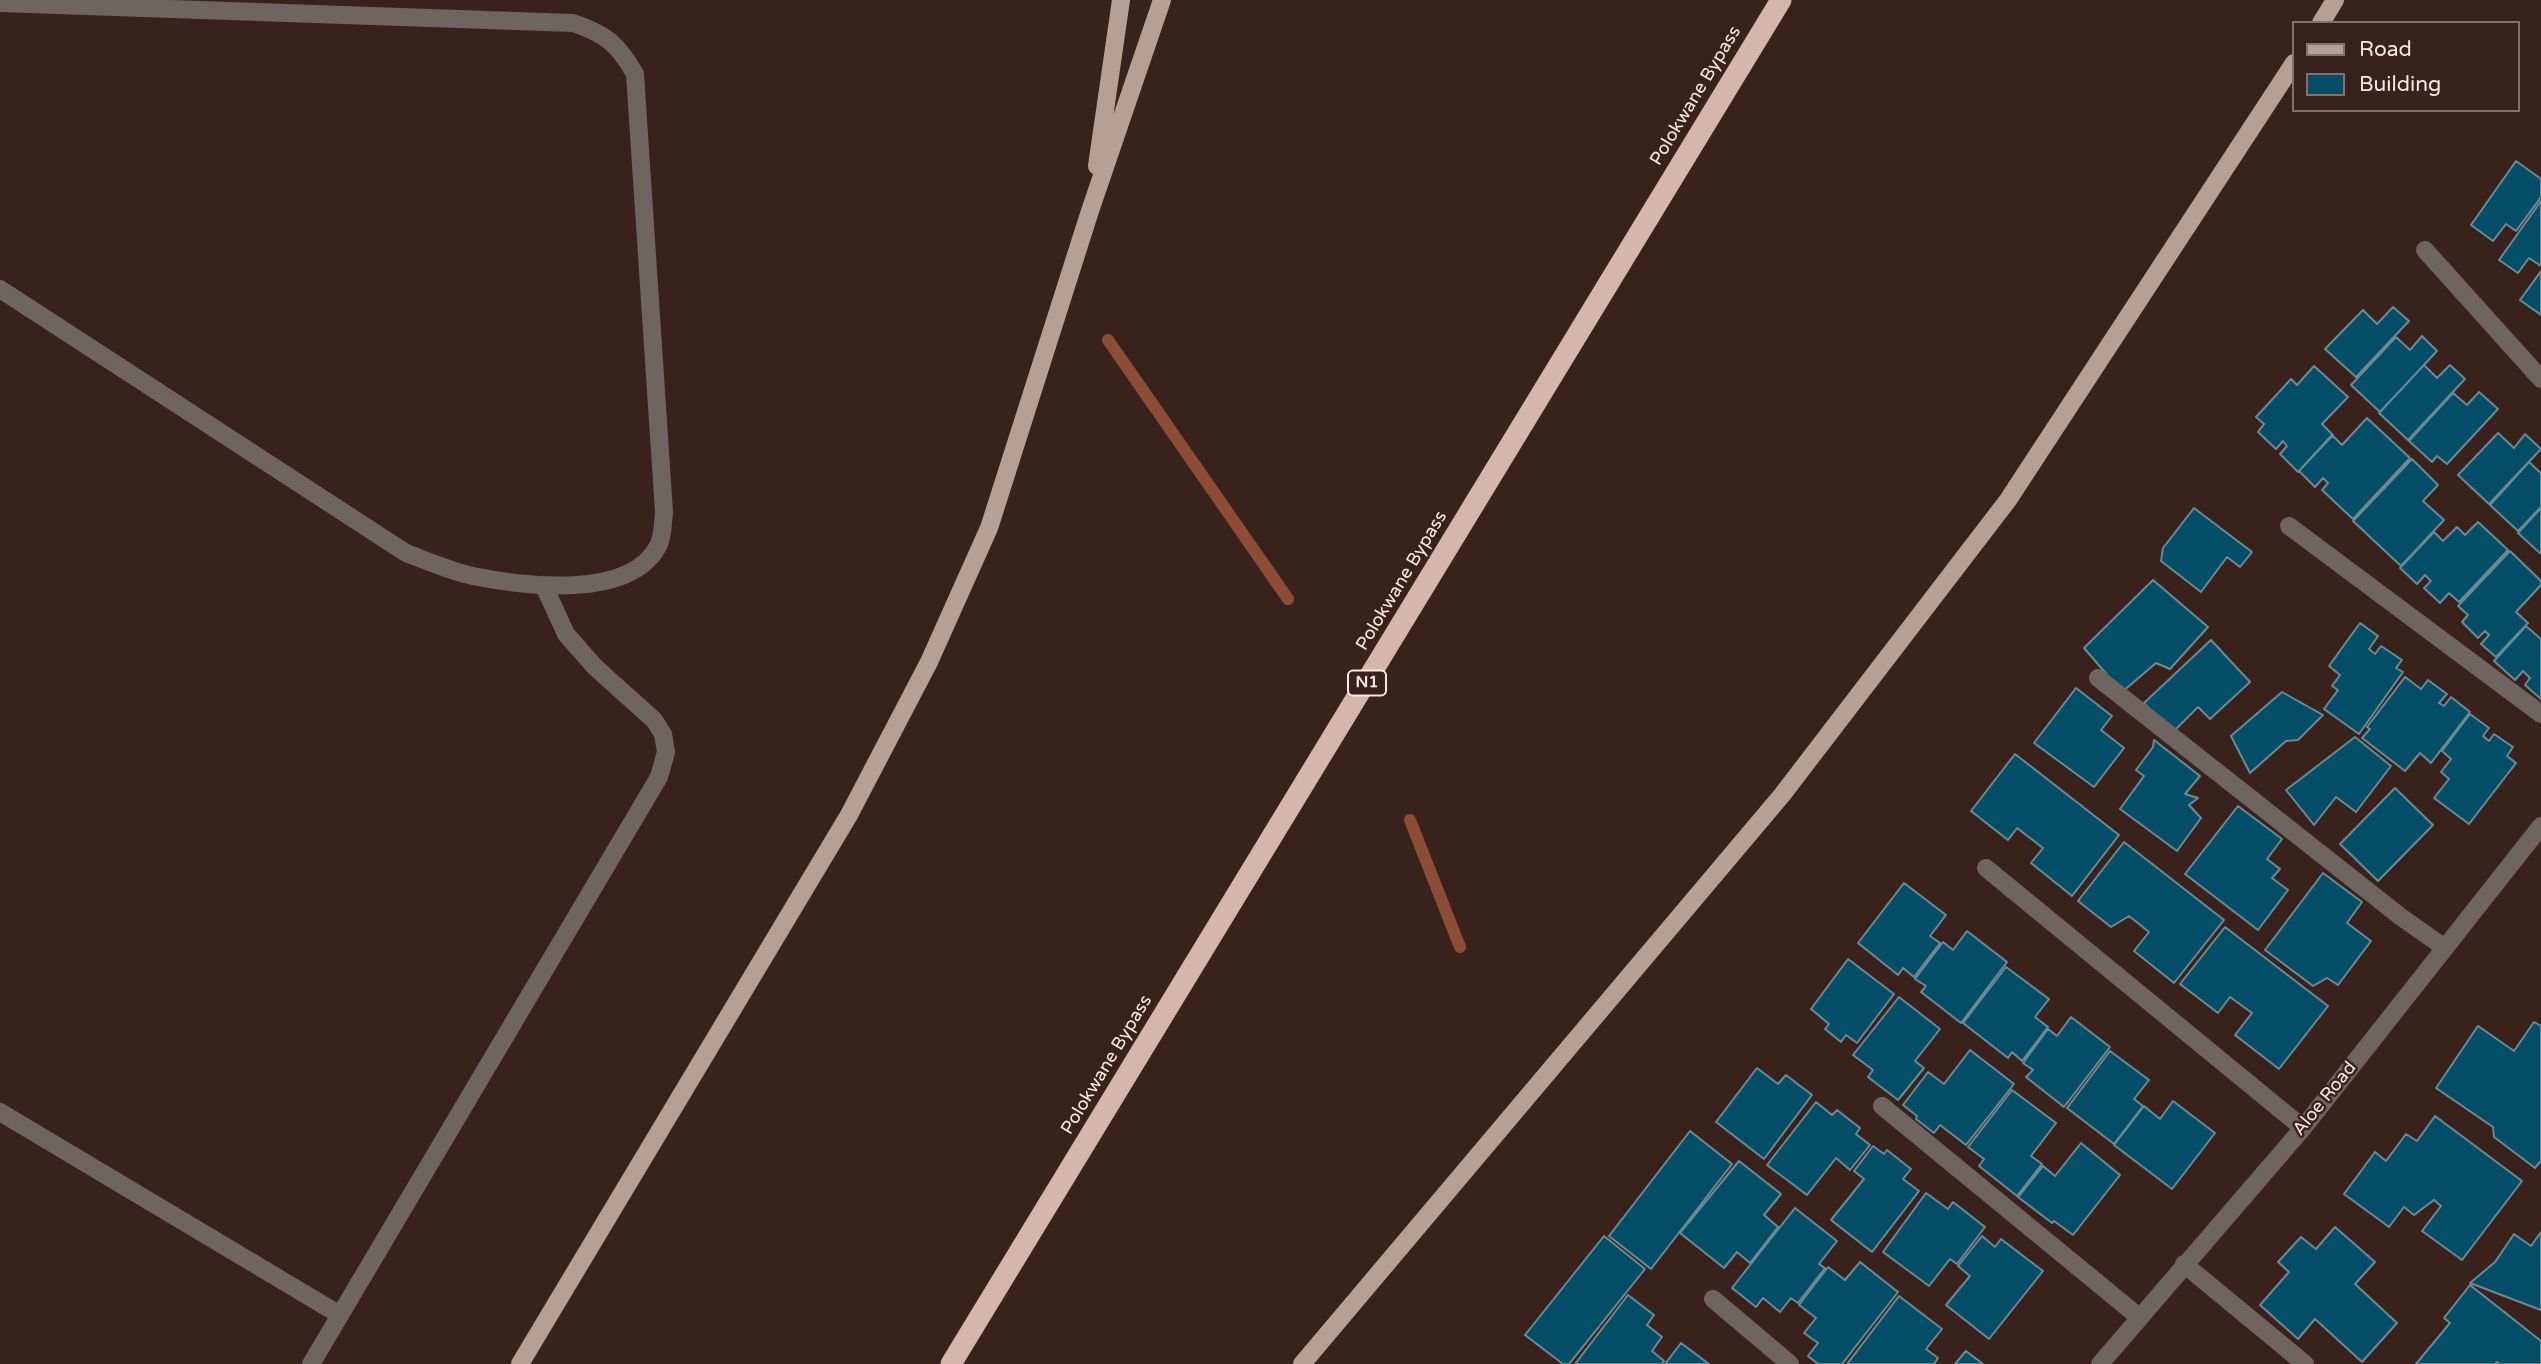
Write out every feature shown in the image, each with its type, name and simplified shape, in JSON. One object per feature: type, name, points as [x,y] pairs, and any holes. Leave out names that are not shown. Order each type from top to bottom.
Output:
[{"type":"highway","name":"Polokwane Bypass","points":[[951,1364],[1781,0]]},
{"type":"main road","points":[[1090,211],[1122,0]]},
{"type":"main road","points":[[520,1364],[849,815],[929,662],[989,528],[1090,211],[1162,0]]},
{"type":"main road","points":[[2322,21],[2335,1]]},
{"type":"main road","points":[[1302,1364],[1782,795],[1992,522],[2292,66]]},
{"type":"street","points":[[0,4],[573,23],[598,32],[621,51],[635,74],[664,512],[659,543],[643,564],[620,577],[597,583],[544,586],[471,576],[406,553],[0,289]]},
{"type":"street","points":[[2425,250],[2541,379]]},
{"type":"street","points":[[2289,526],[2541,714]]},
{"type":"street","points":[[311,1364],[659,777],[666,752],[663,734],[654,720],[595,667],[566,634],[544,586]]},
{"type":"street","points":[[2098,678],[2401,917],[2445,948]]},
{"type":"street","name":"Aloe Road","points":[[2100,1364],[2303,1128],[2541,826]]},
{"type":"street","points":[[1986,868],[2303,1128]]},
{"type":"street","points":[[1882,1106],[2139,1317]]},
{"type":"street","points":[[0,1112],[340,1315]]},
{"type":"street","points":[[2184,1264],[2305,1364]]},
{"type":"street","points":[[1713,1299],[1790,1364]]},
{"type":"building","points":[[2516,161],[2541,179],[2541,197],[2516,231],[2506,224],[2493,241],[2471,225]]},
{"type":"building","points":[[2541,201],[2541,266],[2529,258],[2518,273],[2499,260]]},
{"type":"building","points":[[2541,271],[2541,315],[2520,300]]},
{"type":"building","points":[[2393,307],[2409,321],[2356,377],[2325,349],[2363,310],[2377,324]]},
{"type":"building","points":[[2422,336],[2437,351],[2380,412],[2351,385],[2396,337],[2410,350]]},
{"type":"building","points":[[2424,365],[2437,378],[2450,365],[2465,379],[2408,440],[2379,413]]},
{"type":"building","points":[[2314,366],[2348,397],[2322,424],[2333,435],[2298,472],[2280,454],[2287,446],[2283,441],[2276,449],[2258,432],[2264,424],[2256,417],[2291,379],[2297,385]]},
{"type":"building","points":[[2479,392],[2498,409],[2447,464],[2437,456],[2432,462],[2409,441],[2453,393],[2467,405]]},
{"type":"building","points":[[2367,418],[2410,458],[2353,519],[2322,490],[2328,483],[2323,478],[2315,487],[2299,471],[2332,435],[2342,445]]},
{"type":"building","points":[[2498,433],[2514,448],[2525,434],[2541,449],[2489,504],[2458,475]]},
{"type":"building","points":[[2412,459],[2438,485],[2423,501],[2444,520],[2401,566],[2353,521]]},
{"type":"building","points":[[2529,462],[2541,473],[2541,507],[2518,531],[2490,505]]},
{"type":"building","points":[[2194,508],[2252,552],[2240,567],[2227,557],[2201,592],[2161,561],[2163,548]]},
{"type":"building","points":[[2541,508],[2541,554],[2518,533]]},
{"type":"building","points":[[2478,522],[2508,550],[2459,602],[2449,593],[2440,603],[2424,588],[2431,581],[2425,575],[2417,584],[2400,568],[2434,532],[2443,541],[2457,527],[2465,535]]},
{"type":"building","points":[[2510,551],[2541,581],[2541,585],[2516,612],[2528,623],[2496,657],[2481,644],[2489,635],[2485,631],[2478,638],[2462,622],[2468,615],[2458,606]]},
{"type":"building","points":[[2153,580],[2208,627],[2170,669],[2156,663],[2122,692],[2084,648]]},
{"type":"building","points":[[2360,623],[2378,636],[2369,649],[2375,654],[2381,646],[2402,660],[2396,668],[2403,672],[2359,734],[2324,709],[2338,690],[2332,686],[2340,675],[2329,666]]},
{"type":"building","points":[[2526,626],[2541,639],[2541,699],[2525,685],[2530,678],[2523,671],[2515,680],[2494,661]]},
{"type":"building","points":[[2211,640],[2250,682],[2210,719],[2198,707],[2172,733],[2144,703]]},
{"type":"building","points":[[2405,677],[2421,689],[2428,680],[2447,694],[2439,703],[2444,706],[2451,697],[2470,712],[2431,763],[2420,753],[2405,771],[2362,738],[2370,729],[2367,727]]},
{"type":"building","points":[[2076,688],[2112,716],[2101,730],[2124,748],[2094,787],[2034,743]]},
{"type":"building","points":[[2282,692],[2323,715],[2298,740],[2286,741],[2250,773],[2231,736]]},
{"type":"building","points":[[2470,714],[2489,728],[2483,736],[2489,741],[2494,734],[2513,747],[2507,756],[2516,763],[2469,824],[2434,798],[2449,779],[2441,772],[2451,759],[2442,751]]},
{"type":"building","points":[[2355,737],[2391,766],[2356,812],[2336,797],[2314,825],[2286,790]]},
{"type":"building","points":[[2154,740],[2200,776],[2185,794],[2198,798],[2189,805],[2201,818],[2177,851],[2120,809],[2144,776],[2136,770],[2153,747]]},
{"type":"building","points":[[2015,754],[2119,835],[2072,896],[2031,863],[2043,848],[2017,828],[2008,840],[1971,811]]},
{"type":"building","points":[[2395,788],[2433,825],[2378,881],[2340,844]]},
{"type":"building","points":[[2238,806],[2282,839],[2267,859],[2280,869],[2272,878],[2288,890],[2258,930],[2185,874]]},
{"type":"building","points":[[2124,842],[2224,920],[2174,983],[2134,951],[2149,932],[2129,916],[2111,927],[2078,901]]},
{"type":"building","points":[[2323,873],[2362,902],[2347,923],[2371,941],[2338,985],[2327,978],[2313,986],[2265,950]]},
{"type":"building","points":[[1904,883],[1946,915],[1930,936],[1940,943],[1914,977],[1903,968],[1898,975],[1858,943]]},
{"type":"building","points":[[2225,927],[2328,1006],[2279,1069],[2235,1035],[2252,1013],[2230,997],[2218,1013],[2180,984]]},
{"type":"building","points":[[1967,931],[2007,962],[1961,1023],[1921,992],[1926,986],[1915,979],[1943,942],[1953,950]]},
{"type":"building","points":[[1848,959],[1894,994],[1857,1043],[1846,1035],[1841,1042],[1825,1029],[1829,1024],[1811,1009]]},
{"type":"building","points":[[2006,967],[2049,999],[2035,1017],[2048,1027],[2022,1061],[2012,1052],[2008,1058],[1963,1023]]},
{"type":"building","points":[[1899,997],[1940,1029],[1915,1061],[1924,1068],[1898,1100],[1868,1077],[1873,1070],[1853,1055]]},
{"type":"building","points":[[2071,1017],[2110,1047],[2064,1107],[2026,1077],[2033,1070],[2023,1063],[2048,1029],[2057,1036]]},
{"type":"building","points":[[2534,1022],[2541,1026],[2541,1161],[2535,1168],[2494,1137],[2493,1127],[2436,1088],[2478,1026],[2514,1051]]},
{"type":"building","points":[[1970,1050],[2014,1084],[1966,1145],[1940,1125],[1934,1133],[1903,1105],[1928,1072],[1944,1084]]},
{"type":"building","points":[[2110,1051],[2149,1080],[2134,1099],[2143,1106],[2114,1144],[2067,1108]]},
{"type":"building","points":[[1757,1068],[1778,1084],[1786,1075],[1812,1095],[1764,1159],[1716,1122]]},
{"type":"building","points":[[2012,1090],[2056,1123],[2031,1156],[2042,1164],[2017,1196],[1979,1166],[1984,1159],[1968,1147]]},
{"type":"building","points":[[2173,1101],[2215,1133],[2172,1189],[2114,1145],[2144,1106],[2160,1119]]},
{"type":"building","points":[[1816,1102],[1832,1115],[1837,1110],[1860,1128],[1856,1134],[1870,1145],[1850,1170],[1836,1158],[1807,1195],[1767,1165]]},
{"type":"building","points":[[2435,1116],[2522,1181],[2462,1260],[2422,1231],[2441,1206],[2434,1200],[2414,1215],[2404,1207],[2389,1227],[2344,1194],[2375,1152],[2386,1161],[2406,1134],[2417,1141]]},
{"type":"building","points":[[1690,1131],[1732,1164],[1651,1269],[1609,1236]]},
{"type":"building","points":[[2081,1143],[2120,1175],[2073,1235],[2018,1197],[2043,1166],[2055,1176]]},
{"type":"building","points":[[1873,1146],[1884,1154],[1887,1150],[1911,1169],[1903,1179],[1919,1191],[1872,1252],[1831,1220],[1864,1179],[1854,1171]]},
{"type":"building","points":[[1739,1161],[1781,1194],[1764,1215],[1778,1227],[1750,1263],[1737,1252],[1724,1268],[1680,1233]]},
{"type":"building","points":[[1926,1193],[1948,1209],[1953,1202],[1985,1227],[1957,1264],[1950,1259],[1929,1286],[1883,1252]]},
{"type":"building","points":[[1795,1208],[1837,1241],[1819,1264],[1825,1268],[1798,1303],[1791,1298],[1780,1312],[1763,1298],[1756,1307],[1732,1288]]},
{"type":"building","points":[[2335,1227],[2375,1262],[2355,1284],[2397,1323],[2362,1362],[2315,1319],[2298,1339],[2260,1305],[2289,1272],[2278,1262],[2301,1237],[2316,1249]]},
{"type":"building","points":[[2541,1232],[2541,1310],[2470,1283],[2495,1262],[2514,1234],[2531,1246]]},
{"type":"building","points":[[1604,1236],[1645,1269],[1569,1364],[1563,1364],[1525,1335]]},
{"type":"building","points":[[1982,1236],[1995,1247],[2001,1239],[2043,1271],[1989,1339],[1946,1305],[1970,1276],[1958,1266]]},
{"type":"building","points":[[1860,1262],[1898,1292],[1842,1364],[1818,1364],[1808,1356],[1818,1343],[1804,1333],[1816,1318],[1799,1305],[1828,1267],[1845,1280]]},
{"type":"building","points":[[2470,1285],[2541,1341],[2541,1364],[2416,1364],[2450,1323],[2444,1318]]},
{"type":"building","points":[[1628,1295],[1654,1315],[1647,1325],[1662,1337],[1652,1351],[1664,1361],[1662,1364],[1575,1364]]},
{"type":"building","points":[[1899,1296],[1942,1329],[1926,1349],[1938,1358],[1934,1364],[1847,1364]]},
{"type":"building","points":[[1681,1343],[1709,1364],[1665,1364]]},
{"type":"building","points":[[1966,1351],[1983,1364],[1955,1364]]},
{"type":"waterway","points":[[1108,340],[1288,599]]},
{"type":"waterway","points":[[1410,820],[1460,947]]}]
